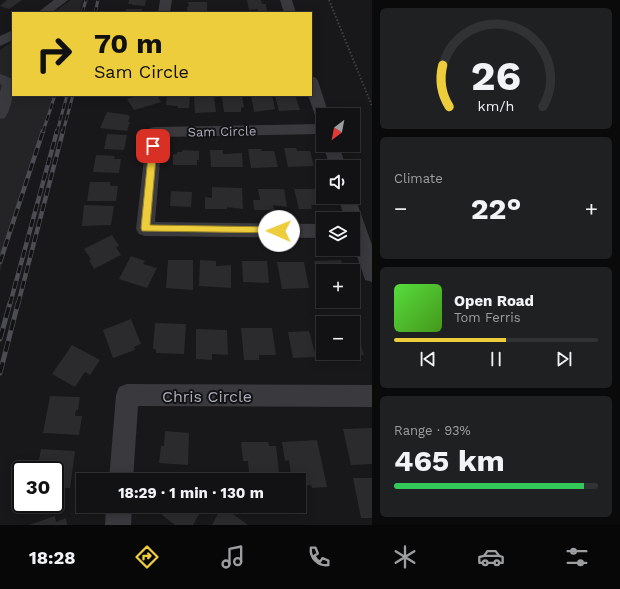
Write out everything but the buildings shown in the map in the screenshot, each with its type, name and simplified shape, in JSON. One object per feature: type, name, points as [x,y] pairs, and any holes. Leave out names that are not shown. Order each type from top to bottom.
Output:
[{"type":"street","points":[[44,12],[62,0]]},
{"type":"street","points":[[164,12],[166,0]]},
{"type":"street","points":[[286,0],[290,12]]},
{"type":"street","points":[[0,42],[12,35]]},
{"type":"street","points":[[0,78],[10,83],[0,113]]},
{"type":"street","points":[[312,84],[319,108]]},
{"type":"street","name":"Sam Circle","points":[[316,129],[154,132],[146,228],[316,231]]},
{"type":"street","points":[[360,242],[372,274]]},
{"type":"street","name":"Chris Circle","points":[[121,473],[127,395],[372,396]]},
{"type":"street","points":[[118,525],[119,513]]},
{"type":"path","points":[[329,0],[372,106]]},
{"type":"shaded area","points":[[71,0],[83,0],[79,12],[53,12]]},
{"type":"shaded area","points":[[12,42],[12,96],[54,96],[0,272],[0,50]]},
{"type":"railway","points":[[82,12],[86,0]]},
{"type":"railway","points":[[95,12],[98,0]]},
{"type":"railway","points":[[43,132],[55,96]]},
{"type":"railway","points":[[57,132],[67,96]]},
{"type":"railway","points":[[63,132],[73,96]]},
{"type":"railway","points":[[0,262],[43,131]]},
{"type":"railway","points":[[10,304],[57,131]]},
{"type":"railway","points":[[18,304],[63,131]]},
{"type":"railway","points":[[0,339],[10,303]]},
{"type":"railway","points":[[0,373],[18,303]]},
{"type":"route","points":[[153,146],[146,228],[279,231]]}]
